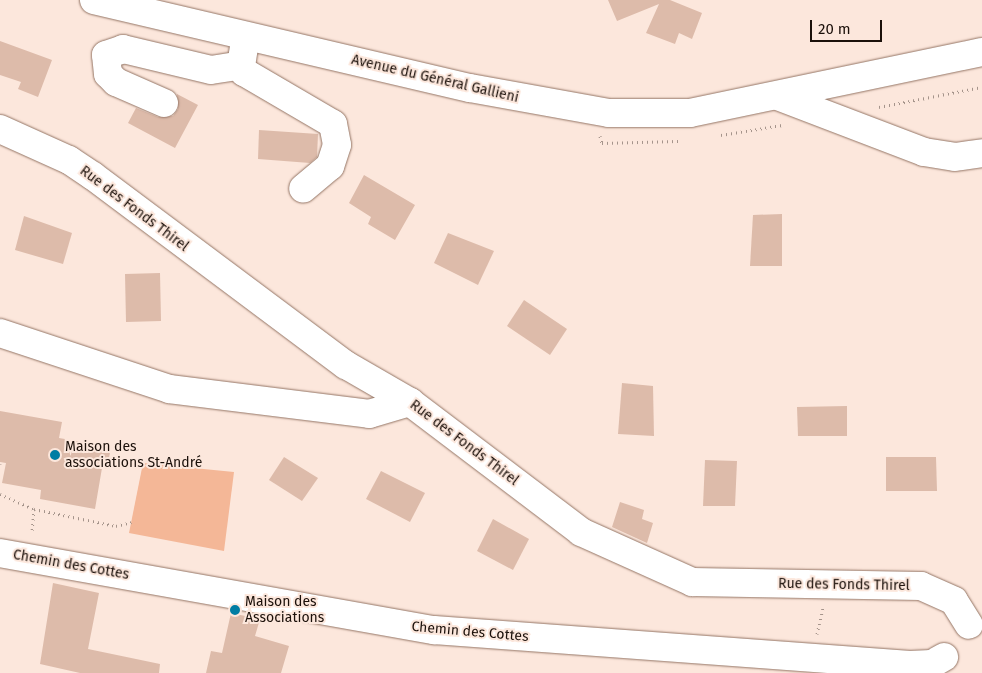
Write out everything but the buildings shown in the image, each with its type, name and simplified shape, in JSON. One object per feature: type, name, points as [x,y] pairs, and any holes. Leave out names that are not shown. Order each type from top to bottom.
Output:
[{"type":"street","name":"Avenue du Général Gallieni","points":[[94,0],[470,88],[609,113],[690,113],[780,97],[822,83],[982,52]]},
{"type":"street","points":[[246,35],[241,65],[244,72],[333,124],[337,145],[330,166],[303,189]]},
{"type":"street","points":[[164,103],[116,82],[108,74],[106,54],[123,49],[211,70],[241,65]]},
{"type":"street","name":"Avenue du Général Gallieni","points":[[780,97],[824,96],[982,67]]},
{"type":"street","points":[[780,97],[924,152],[955,157],[982,153]]},
{"type":"street","name":"Rue des Fonds Thirel","points":[[0,129],[85,171],[338,359],[410,402],[581,532],[692,582],[921,586],[937,590],[954,601],[976,626]]},
{"type":"street","points":[[0,333],[169,389],[368,414],[410,402]]},
{"type":"street","name":"Chemin des Cottes","points":[[0,553],[434,630],[910,665],[948,665]]},
{"type":"street","points":[[948,665],[947,639],[976,626]]},
{"type":"path","points":[[0,494],[34,509],[116,526],[132,522]]},
{"type":"path","points":[[30,557],[34,509]]},
{"type":"path","points":[[813,658],[828,583]]},
{"type":"shaded area","points":[[143,463],[234,472],[224,551],[129,533]]},
{"type":"place","name":"Maison des associations St-André","points":[[55,455]]},
{"type":"place","name":"Maison des Associations","points":[[235,610]]}]
